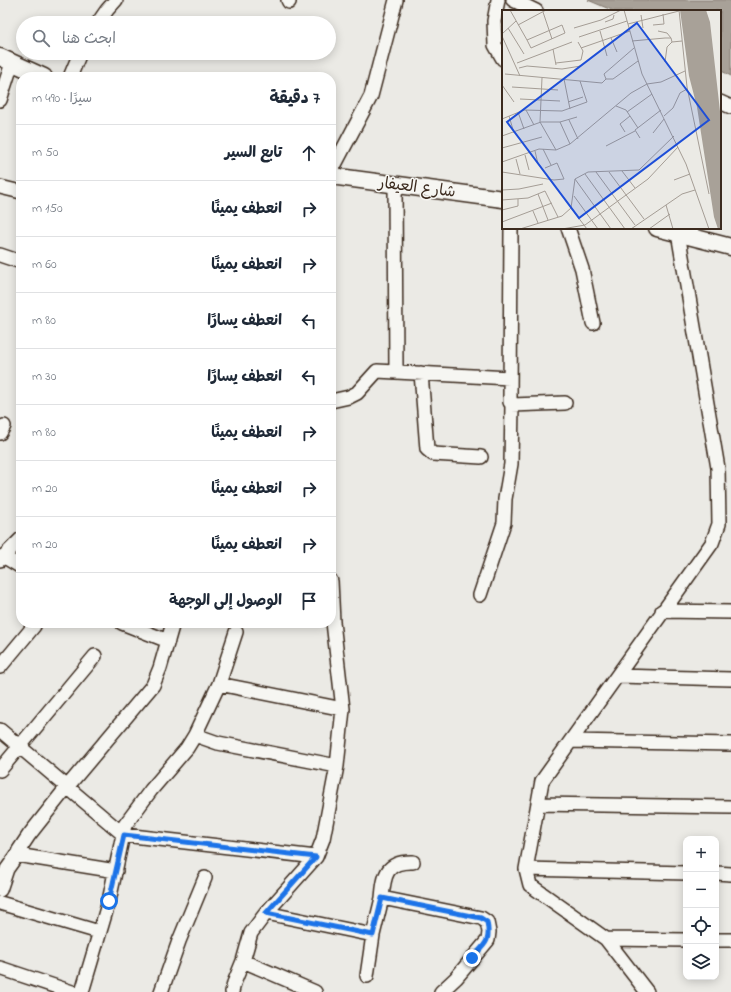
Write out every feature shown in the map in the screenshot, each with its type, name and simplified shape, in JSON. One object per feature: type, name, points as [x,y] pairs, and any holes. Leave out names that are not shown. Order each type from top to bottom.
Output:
[{"type":"main road","points":[[6,60],[33,72]]},
{"type":"main road","name":"شارع العيفار","points":[[336,177],[502,199]]},
{"type":"main road","points":[[661,229],[731,247]]},
{"type":"street","points":[[103,16],[116,0]]},
{"type":"street","points":[[336,162],[371,96],[396,0]]},
{"type":"street","points":[[498,0],[494,21],[495,45],[502,57]]},
{"type":"street","points":[[512,0],[534,10]]},
{"type":"street","points":[[0,100],[6,60]]},
{"type":"street","points":[[72,72],[77,60]]},
{"type":"street","points":[[721,102],[731,107]]},
{"type":"street","points":[[395,185],[396,372]]},
{"type":"street","points":[[0,187],[16,191]]},
{"type":"street","points":[[480,595],[504,523],[508,476],[511,464],[511,229]]},
{"type":"street","points":[[568,229],[582,270],[593,323]]},
{"type":"street","points":[[647,992],[606,939],[530,885],[526,869],[542,781],[712,543],[719,524],[718,468],[678,233]]},
{"type":"street","points":[[0,255],[16,260]]},
{"type":"street","points":[[336,400],[349,397],[357,393],[377,371],[510,378]]},
{"type":"street","points":[[421,374],[427,449],[432,454],[481,456]]},
{"type":"street","points":[[512,405],[565,403]]},
{"type":"street","points":[[16,544],[2,558],[16,565]]},
{"type":"street","points":[[662,611],[731,612]]},
{"type":"street","points":[[0,667],[32,628]]},
{"type":"street","points":[[137,628],[168,641]]},
{"type":"street","points":[[0,890],[7,869],[29,835],[67,787],[153,685],[160,668],[172,628]]},
{"type":"street","points":[[232,992],[251,933],[266,913],[316,857],[323,839],[337,766],[343,709],[334,628]]},
{"type":"street","points":[[82,992],[109,901],[125,825],[151,790],[187,748],[195,735],[219,684],[236,632]]},
{"type":"street","points":[[0,770],[20,748],[95,656]]},
{"type":"street","points":[[618,676],[731,678]]},
{"type":"street","points":[[219,684],[343,709]]},
{"type":"street","points":[[0,730],[124,835],[316,857]]},
{"type":"street","points":[[195,735],[218,743],[337,766]]},
{"type":"street","points":[[571,741],[731,744]]},
{"type":"street","points":[[538,804],[731,807]]},
{"type":"street","points":[[17,855],[116,871]]},
{"type":"street","points":[[367,976],[373,935],[382,898],[383,884],[390,867],[394,864],[405,861],[413,862]]},
{"type":"street","points":[[526,869],[683,873]]},
{"type":"street","points":[[719,873],[731,874]]},
{"type":"street","points":[[161,992],[179,941],[205,878]]},
{"type":"street","points":[[382,898],[481,918],[487,922],[489,932],[488,940],[456,978],[441,992]]},
{"type":"street","points":[[0,903],[99,932]]},
{"type":"street","points":[[266,913],[373,935]]},
{"type":"street","points":[[606,939],[683,940]]},
{"type":"street","points":[[719,940],[731,940]]},
{"type":"street","points":[[243,961],[315,992]]},
{"type":"street","points":[[0,968],[72,992]]},
{"type":"shaded area","points":[[588,0],[731,0],[731,76],[721,71],[721,10],[612,10]]},
{"type":"route","points":[[109,901],[124,835],[316,857],[266,913],[373,935],[382,898],[481,918],[487,922],[489,932],[488,940],[472,958]]}]
